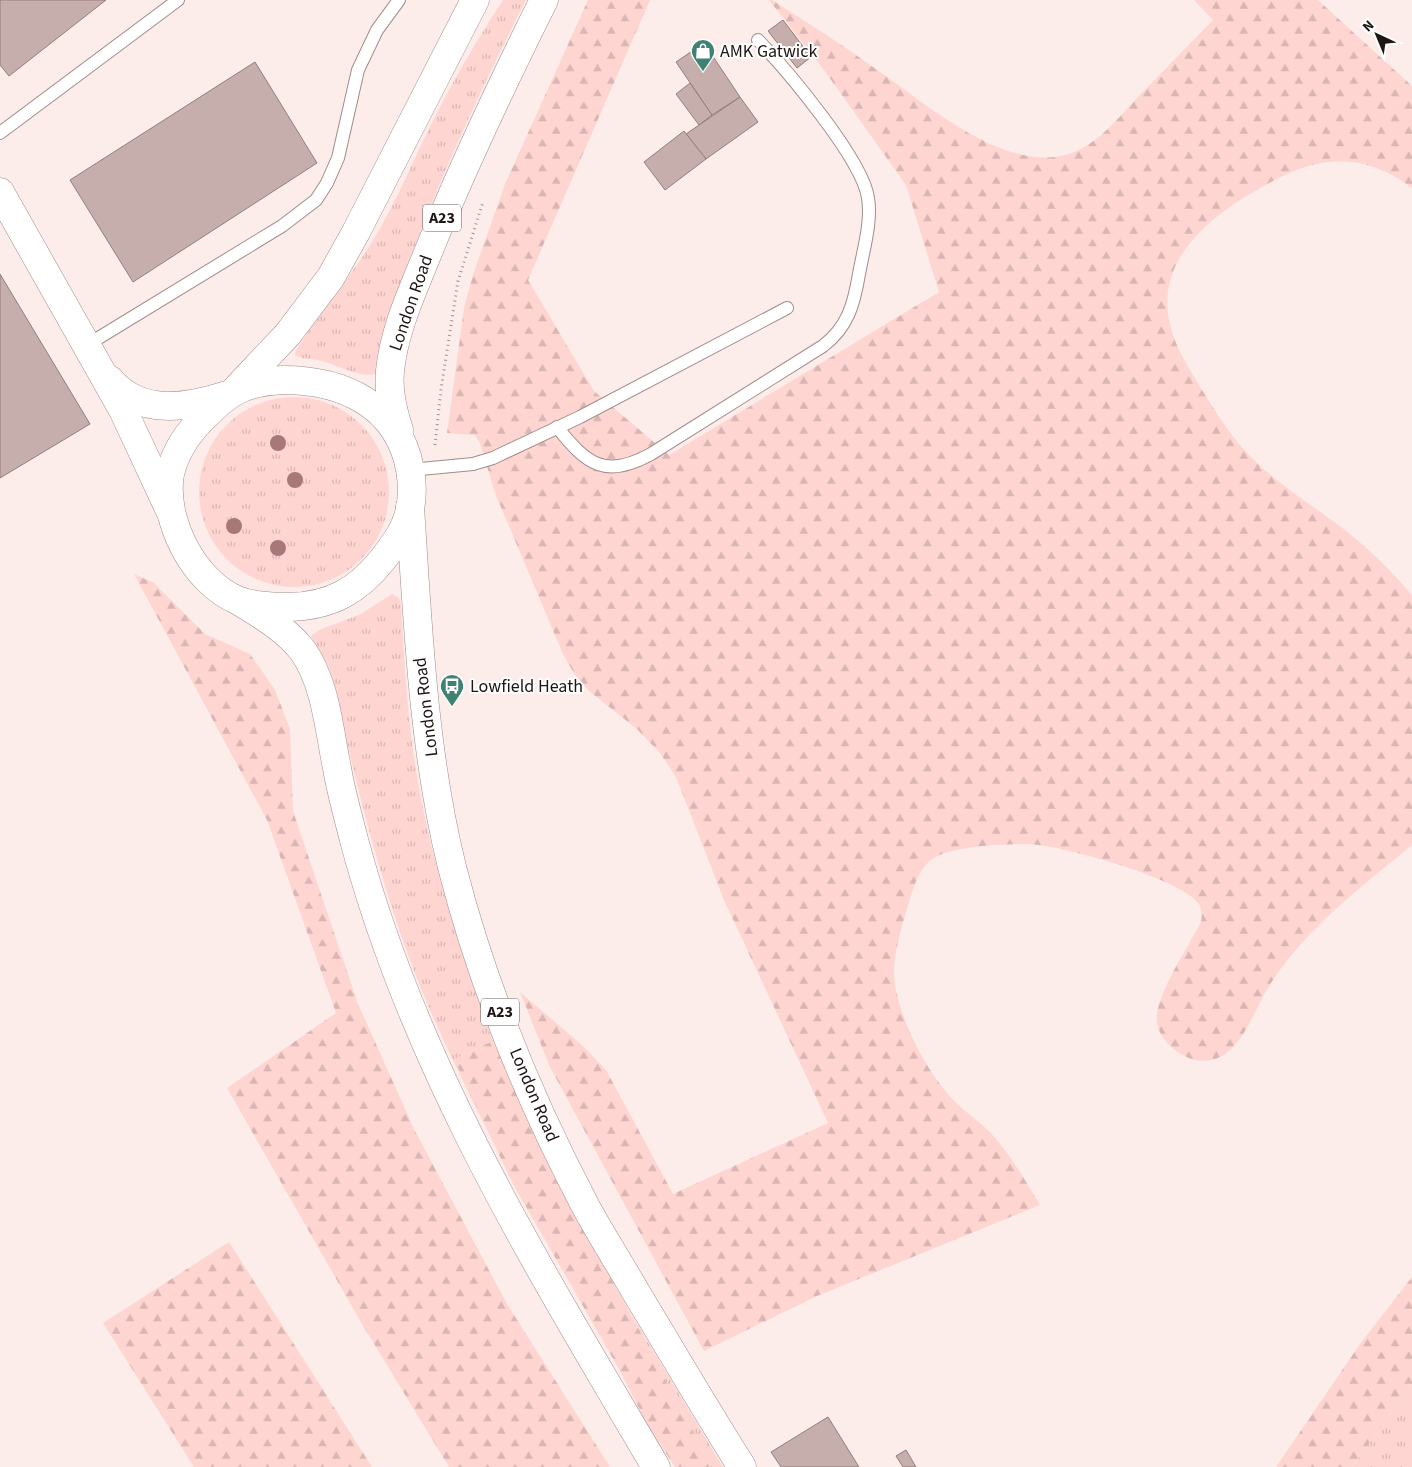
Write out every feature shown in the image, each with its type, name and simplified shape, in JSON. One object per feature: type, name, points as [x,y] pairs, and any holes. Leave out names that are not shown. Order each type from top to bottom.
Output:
[{"type":"main road","points":[[174,520],[170,502],[169,482],[178,452],[192,429],[288,334],[331,277],[475,0]]},
{"type":"main road","name":"London Road","points":[[416,462],[393,411],[389,384],[391,363],[399,331],[459,176],[491,105],[544,0]]},
{"type":"main road","points":[[0,192],[123,410],[188,553],[201,572],[215,585],[281,629],[296,644],[309,662],[323,699],[356,849],[384,940],[426,1048],[498,1197],[656,1467]]},
{"type":"main road","points":[[101,369],[121,392],[148,404],[184,406],[230,393],[246,385],[267,381],[301,380],[330,385],[355,394],[374,407],[391,425],[416,462],[410,507],[402,531],[370,575],[349,593],[329,601],[303,606],[266,606],[237,600]]},
{"type":"main road","name":"London Road","points":[[410,507],[420,661],[434,780],[452,865],[471,935],[535,1100],[580,1196],[742,1467]]},
{"type":"lane","points":[[0,133],[178,0]]},
{"type":"lane","points":[[87,345],[282,226],[316,200],[328,183],[338,158],[358,70],[378,30],[399,0]]},
{"type":"lane","points":[[557,427],[570,443],[591,460],[605,467],[622,467],[651,454],[822,346],[838,333],[850,316],[868,213],[868,197],[862,180],[800,88],[758,40]]},
{"type":"lane","points":[[416,462],[482,462],[557,427],[787,308]]},
{"type":"path","points":[[416,462],[441,389],[458,282],[484,198]]},
{"type":"green space","points":[[503,0],[526,0],[493,66],[418,236],[401,284],[385,348],[376,373],[371,375],[356,373],[315,359],[297,357],[295,355],[297,349],[304,338],[373,240],[399,192],[447,93]]},
{"type":"green space","points":[[588,0],[650,0],[528,280],[594,391],[669,455],[939,292],[906,185],[824,70],[769,0],[772,0],[836,41],[941,116],[995,146],[1022,155],[1049,157],[1074,152],[1101,135],[1213,20],[1194,0],[1318,0],[1412,86],[1412,188],[1377,168],[1360,163],[1326,162],[1290,173],[1232,205],[1196,236],[1182,254],[1172,274],[1168,296],[1171,329],[1181,354],[1211,405],[1239,444],[1275,479],[1360,543],[1412,595],[1412,845],[1354,893],[1317,927],[1284,965],[1269,986],[1249,1025],[1236,1044],[1220,1057],[1205,1061],[1182,1055],[1169,1045],[1158,1028],[1157,1021],[1159,1004],[1163,993],[1201,922],[1201,908],[1188,894],[1149,875],[1124,866],[1074,852],[1038,845],[1014,844],[967,848],[940,855],[931,860],[923,868],[915,883],[897,948],[894,977],[901,1009],[915,1043],[933,1075],[954,1101],[996,1139],[1014,1163],[1040,1205],[817,1296],[704,1351],[550,1067],[520,992],[584,1047],[606,1070],[673,1194],[828,1123],[724,900],[676,777],[660,753],[637,729],[589,691],[575,675],[563,654],[495,493],[480,443],[475,435],[447,433],[464,308],[473,275],[505,184]]},
{"type":"green space","points":[[303,397],[331,404],[362,424],[382,455],[388,473],[388,511],[382,529],[362,560],[331,580],[313,586],[285,587],[275,586],[249,576],[233,566],[220,553],[206,529],[200,511],[199,483],[200,473],[210,447],[220,431],[233,418],[257,404],[275,398]]},
{"type":"green space","points":[[134,574],[154,583],[205,634],[250,654],[275,690],[290,729],[293,811],[358,1004],[415,1131],[507,1304],[610,1467],[449,1467],[362,1324],[227,1088],[336,1013],[267,820]]},
{"type":"green space","points":[[392,594],[399,598],[401,605],[412,744],[429,835],[447,904],[493,1041],[455,1059],[491,1138],[436,1023],[395,919],[348,748],[333,679],[328,665],[311,636],[319,630],[361,614]]},
{"type":"green space","points":[[493,1041],[554,1177],[628,1309],[711,1467],[675,1467],[648,1426],[619,1369],[513,1184],[454,1059]]},
{"type":"green space","points":[[229,1242],[372,1467],[194,1467],[103,1323]]},
{"type":"green space","points":[[1412,1277],[1412,1385],[1352,1467],[1276,1467],[1360,1344]]},
{"type":"green space","points":[[628,1309],[723,1467],[711,1467]]},
{"type":"green space","points":[[1412,1385],[1412,1467],[1352,1467]]},
{"type":"building","points":[[0,0],[106,0],[9,76],[0,65]]},
{"type":"building","points":[[783,20],[811,57],[797,68],[768,31]]},
{"type":"building","name":"AMK Gatwick","points":[[704,43],[740,97],[712,115],[676,62]]},
{"type":"building","points":[[255,62],[317,163],[133,282],[70,180]]},
{"type":"building","points":[[690,83],[712,115],[699,125],[676,94]]},
{"type":"building","points":[[740,97],[758,122],[706,159],[686,134]]},
{"type":"building","points":[[684,131],[706,159],[665,190],[644,162]]},
{"type":"building","points":[[0,274],[90,424],[0,478]]},
{"type":"building","points":[[828,1417],[859,1467],[781,1467],[771,1452]]},
{"type":"building","points":[[906,1450],[916,1467],[903,1467],[896,1456]]},
{"type":"place","name":"AMK Gatwick","points":[[703,72]]},
{"type":"place","name":"Lowfield Heath","points":[[452,707]]}]
